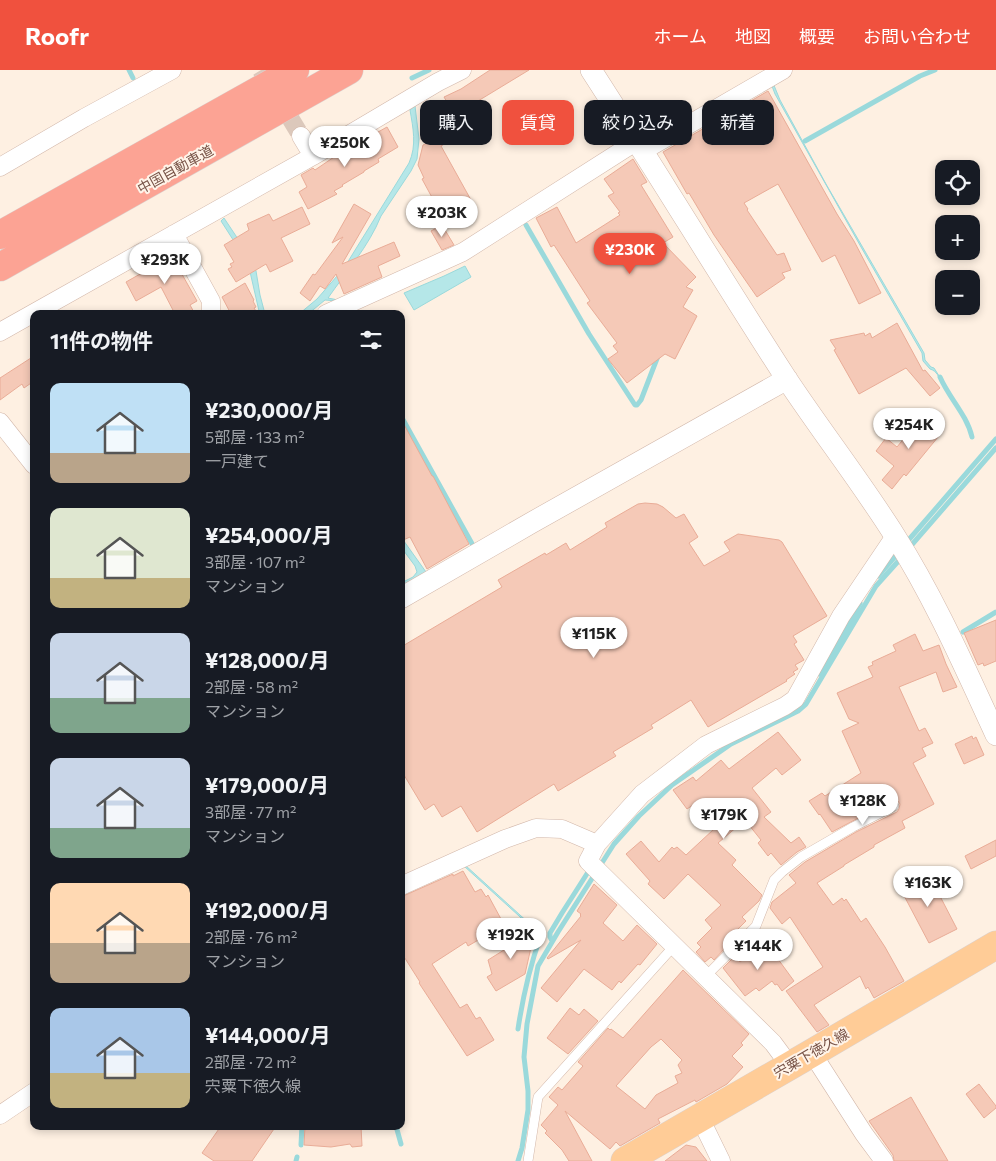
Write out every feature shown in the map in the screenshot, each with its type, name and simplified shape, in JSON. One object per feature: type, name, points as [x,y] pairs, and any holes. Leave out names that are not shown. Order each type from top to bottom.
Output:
[{"type":"highway","name":"中国自動車道","points":[[0,235],[295,70]]},
{"type":"highway","name":"中国自動車道","points":[[0,267],[349,70]]},
{"type":"main road","name":"宍粟下徳久線","points":[[625,1161],[996,945]]},
{"type":"street","points":[[0,167],[172,70]]},
{"type":"street","points":[[39,310],[462,70]]},
{"type":"street","points":[[591,70],[787,379],[895,536],[934,606],[996,735]]},
{"type":"street","points":[[335,310],[463,252],[640,146],[783,70]]},
{"type":"street","points":[[301,136],[313,156]]},
{"type":"street","points":[[174,234],[211,301],[211,310]]},
{"type":"street","points":[[0,332],[30,315]]},
{"type":"street","points":[[405,596],[787,379]]},
{"type":"street","points":[[0,422],[30,460]]},
{"type":"street","points":[[884,1161],[864,1134],[801,1060],[773,1043],[588,861],[597,844],[642,794],[706,745],[785,706],[795,699],[841,616],[895,536]]},
{"type":"street","points":[[405,884],[505,839],[536,828],[562,829],[597,844]]},
{"type":"street","points":[[0,1115],[30,1095]]},
{"type":"street","points":[[700,1118],[716,1159]]},
{"type":"lane","points":[[705,977],[756,926],[774,880],[782,872],[808,853],[894,806]]},
{"type":"lane","points":[[528,1161],[538,1097],[674,946]]},
{"type":"water","points":[[773,83],[780,100],[826,184],[924,353],[925,360],[934,368],[943,382],[941,383],[936,373],[923,361],[922,353],[861,247],[775,94],[772,86]]},
{"type":"water","points":[[415,106],[419,139],[417,159],[411,171],[381,216],[364,248],[328,298],[338,300],[325,300],[313,310],[304,310],[317,299],[344,268],[409,163],[414,143],[410,110]]},
{"type":"water","points":[[224,218],[252,260],[264,310],[259,310],[248,263],[221,221]]},
{"type":"water","points":[[465,266],[471,277],[414,310],[404,293]]},
{"type":"water","points":[[405,543],[426,572],[405,588],[405,581],[413,577],[417,572],[405,552]]},
{"type":"water","points":[[465,865],[542,935],[464,866]]},
{"type":"building","points":[[490,70],[529,70],[480,100],[446,100],[444,97],[461,89]]},
{"type":"building","points":[[768,91],[773,100],[753,100]]},
{"type":"building","points":[[774,102],[854,241],[881,293],[859,304],[835,255],[822,262],[778,184],[744,203],[777,255],[784,253],[791,270],[782,273],[785,278],[757,297],[714,235],[689,193],[687,194],[663,152],[675,145],[692,145],[692,135],[702,129],[702,145],[774,145]]},
{"type":"building","points":[[387,127],[398,147],[378,159],[379,162],[334,191],[337,194],[308,209],[299,192],[307,187],[301,175],[313,168],[315,170],[337,155]]},
{"type":"building","points":[[423,145],[443,145],[441,146],[476,209],[447,225],[422,179],[424,178],[418,165]]},
{"type":"building","points":[[633,159],[647,182],[641,185],[673,237],[663,243],[696,277],[686,287],[693,290],[683,307],[697,316],[675,359],[665,354],[627,383],[608,359],[618,352],[613,346],[617,343],[587,303],[590,301],[554,245],[551,247],[536,218],[557,207],[576,243],[620,215],[618,213],[620,212],[608,196],[614,193],[604,179]]},
{"type":"building","points":[[354,204],[371,214],[342,264],[394,242],[400,256],[378,266],[382,277],[344,294],[336,274],[325,289],[320,286],[310,301],[300,293],[343,237],[332,243]]},
{"type":"building","points":[[302,207],[310,224],[281,238],[293,261],[270,272],[266,264],[236,282],[228,269],[232,267],[230,264],[234,262],[224,245],[249,230],[247,224],[269,214],[273,221]]},
{"type":"building","points":[[442,225],[454,245],[442,250],[431,231]]},
{"type":"building","points":[[164,256],[168,264],[174,260],[197,301],[190,305],[193,310],[173,310],[161,287],[136,301],[126,282],[149,269],[147,265]]},
{"type":"building","points":[[245,283],[254,300],[255,310],[229,310],[222,297]]},
{"type":"building","points":[[897,323],[923,371],[925,370],[940,388],[930,396],[906,368],[859,394],[830,340],[864,333],[865,336],[870,333],[872,338]]},
{"type":"building","points":[[30,359],[30,384],[24,388],[22,384],[0,400],[0,378]]},
{"type":"building","points":[[923,415],[943,431],[906,476],[904,474],[892,489],[882,480],[894,466],[876,451],[886,438],[897,447]]},
{"type":"building","points":[[405,426],[469,544],[427,569],[410,537],[405,539]]},
{"type":"building","points":[[638,504],[657,504],[676,518],[684,514],[698,537],[689,543],[704,566],[730,551],[724,542],[738,534],[782,542],[827,616],[793,636],[797,642],[794,644],[804,660],[795,665],[798,669],[793,672],[795,674],[787,681],[708,727],[691,700],[651,725],[653,728],[613,752],[616,756],[558,791],[554,784],[477,832],[461,806],[442,817],[434,804],[425,810],[405,777],[405,645],[502,587],[498,580],[566,543],[570,550],[607,527],[605,523]]},
{"type":"building","points":[[996,620],[996,661],[984,666],[983,663],[978,665],[964,633]]},
{"type":"building","points":[[915,634],[923,651],[939,645],[957,687],[943,692],[936,672],[899,687],[919,731],[925,728],[933,743],[922,748],[926,756],[913,763],[934,804],[902,821],[905,828],[874,845],[874,847],[817,883],[833,905],[842,898],[844,901],[846,899],[861,922],[866,918],[904,981],[874,998],[868,987],[866,989],[860,976],[814,1005],[829,1025],[817,1032],[786,991],[823,967],[790,917],[782,924],[770,908],[772,902],[796,883],[789,875],[805,862],[856,832],[897,812],[899,809],[900,804],[898,801],[892,800],[832,832],[809,801],[822,793],[825,796],[861,773],[842,731],[859,723],[849,719],[837,693],[873,677],[868,667],[873,665],[872,662],[896,651],[893,645]]},
{"type":"building","points":[[778,732],[801,760],[782,775],[776,768],[752,788],[771,812],[764,817],[791,843],[799,837],[806,847],[781,865],[771,853],[768,856],[758,843],[761,840],[745,820],[718,843],[736,860],[732,865],[762,895],[759,901],[742,917],[746,921],[723,944],[726,947],[714,960],[711,957],[705,962],[696,952],[701,947],[697,943],[712,928],[705,920],[721,905],[688,874],[664,899],[648,884],[650,881],[626,854],[641,841],[659,862],[672,847],[674,849],[677,847],[686,855],[714,829],[693,805],[687,809],[673,790],[693,777],[696,781],[721,760],[729,769]]},
{"type":"building","points":[[972,736],[973,739],[976,737],[984,755],[964,764],[955,744]]},
{"type":"building","points":[[996,840],[996,856],[971,869],[965,856]]},
{"type":"building","points":[[463,871],[475,892],[481,889],[486,897],[488,895],[501,919],[476,932],[480,939],[468,946],[466,942],[432,964],[460,1008],[467,1004],[476,1019],[480,1017],[494,1040],[467,1056],[405,958],[405,895],[453,874],[453,876]]},
{"type":"building","points":[[928,873],[957,929],[929,943],[900,888]]},
{"type":"building","points":[[594,884],[617,905],[603,923],[623,941],[637,925],[657,944],[640,965],[638,964],[612,990],[584,969],[557,1002],[541,988],[581,940],[547,958],[581,916],[577,911]]},
{"type":"building","points":[[520,925],[532,943],[525,974],[496,991],[487,977],[492,974],[488,960],[512,945],[506,933]]},
{"type":"building","points":[[767,944],[794,981],[782,991],[772,981],[759,991],[756,988],[745,996],[723,968],[735,956],[740,962],[758,948],[759,950]]},
{"type":"building","points":[[683,970],[749,1034],[741,1043],[743,1045],[732,1056],[743,1067],[727,1084],[696,1102],[695,1100],[658,1119],[660,1123],[620,1146],[616,1142],[610,1149],[565,1111],[592,1161],[569,1161],[562,1150],[545,1133],[547,1131],[541,1125],[558,1105],[549,1097],[558,1087],[562,1090],[583,1066],[578,1062],[608,1028],[623,1038]],"holes":[[[661,1039],[682,1060],[678,1065],[682,1073],[675,1076],[678,1083],[656,1095],[645,1109],[616,1086],[651,1047]]]},
{"type":"building","points":[[570,1008],[579,1015],[584,1009],[598,1021],[568,1054],[547,1038]]},
{"type":"building","points":[[979,1084],[996,1106],[984,1118],[966,1094]]},
{"type":"building","points":[[911,1097],[948,1161],[894,1161],[893,1155],[869,1121]]},
{"type":"building","points":[[218,1130],[273,1130],[252,1161],[214,1161],[202,1153]]},
{"type":"building","points":[[305,1130],[361,1130],[362,1146],[352,1147],[350,1144],[331,1147],[304,1145]]},
{"type":"building","points":[[686,1145],[696,1147],[707,1161],[665,1161]]},
{"type":"waterway","points":[[129,70],[133,78]]},
{"type":"waterway","points":[[412,78],[429,70]]},
{"type":"waterway","points":[[805,141],[920,76],[935,70]]},
{"type":"waterway","points":[[526,225],[589,334],[635,405],[641,400],[658,356]]},
{"type":"waterway","points":[[940,377],[966,421],[972,437]]},
{"type":"waterway","points":[[405,423],[475,549]]},
{"type":"waterway","points":[[906,543],[996,439]]},
{"type":"waterway","points":[[909,548],[996,448]]},
{"type":"waterway","points":[[878,576],[899,552]]},
{"type":"waterway","points":[[518,1161],[528,1110],[524,1057],[527,1024],[538,966],[558,932],[614,844],[639,816],[672,785],[731,744],[798,711],[806,704],[876,586],[902,557]]},
{"type":"waterway","points":[[819,674],[860,603]]},
{"type":"waterway","points":[[963,632],[996,612]]},
{"type":"waterway","points":[[552,941],[550,933],[590,869]]},
{"type":"waterway","points":[[518,1029],[527,983],[540,938]]},
{"type":"waterway","points":[[301,1145],[302,1130]]},
{"type":"waterway","points":[[397,1130],[401,1144]]},
{"type":"waterway","points":[[296,1161],[297,1157]]},
{"type":"tunnel","points":[[261,70],[301,136]]}]
